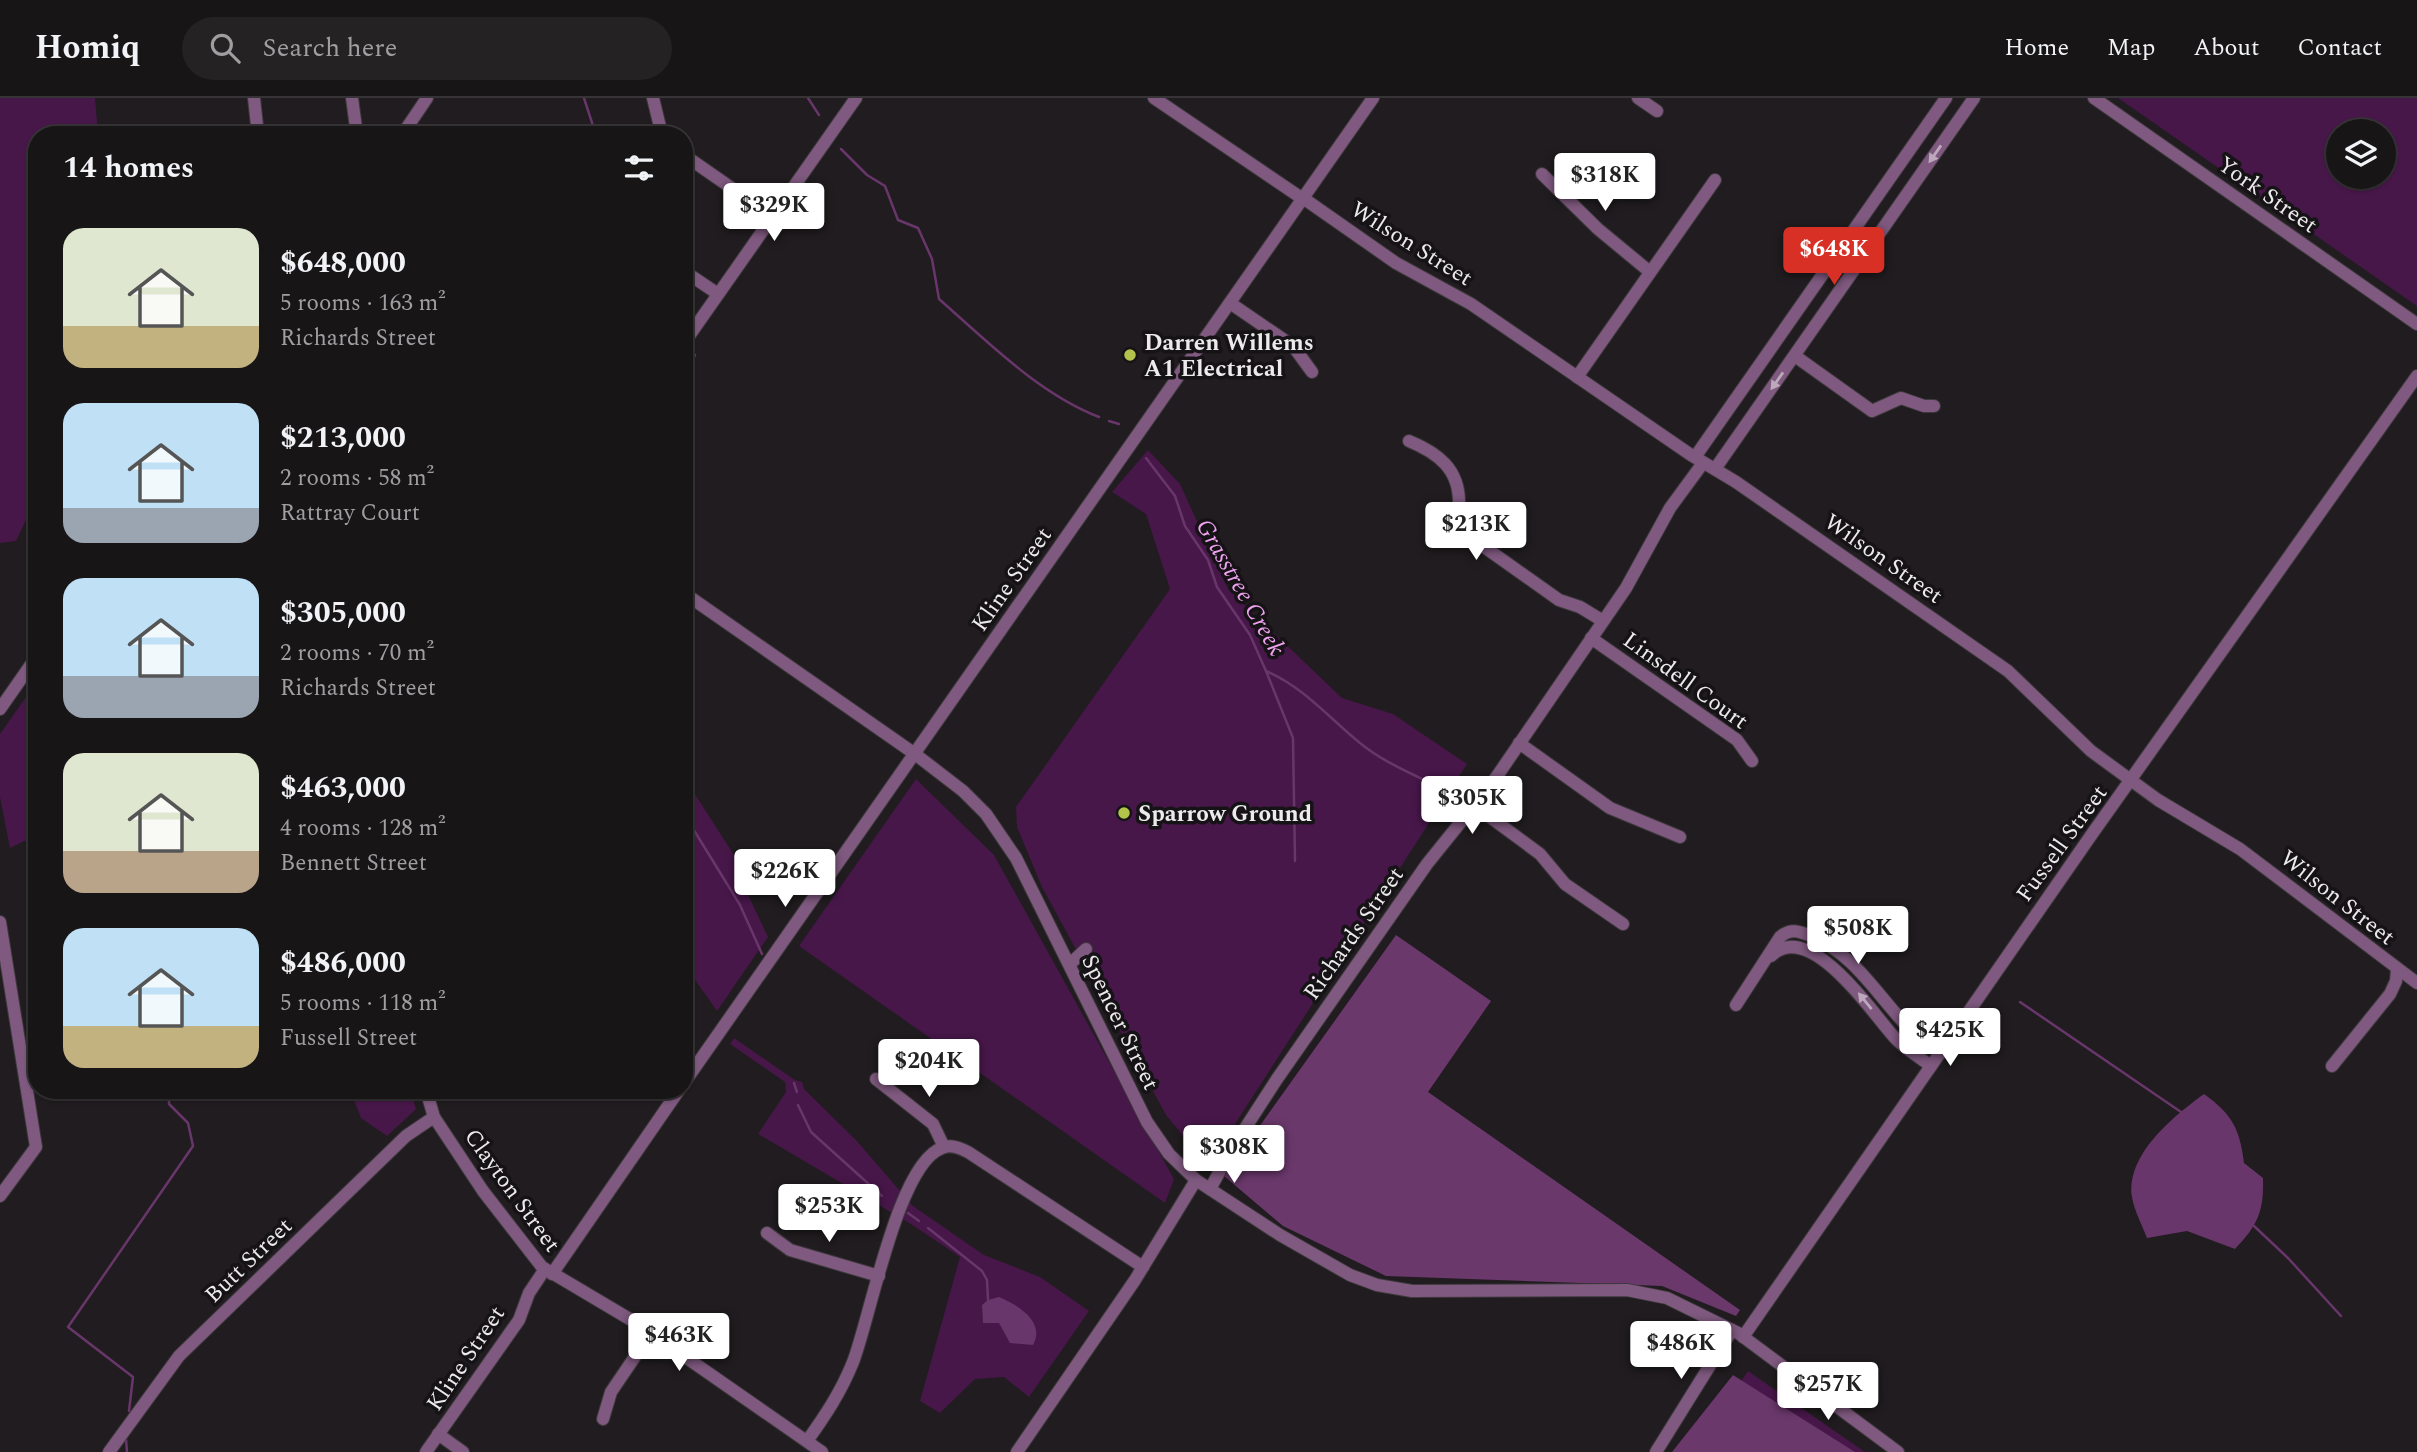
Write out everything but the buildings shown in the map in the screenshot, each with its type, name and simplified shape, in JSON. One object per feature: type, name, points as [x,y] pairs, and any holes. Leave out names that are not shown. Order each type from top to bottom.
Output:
[{"type":"street","points":[[254,98],[257,126]]},
{"type":"street","points":[[352,98],[356,126]]},
{"type":"street","points":[[408,126],[428,98]]},
{"type":"street","points":[[653,98],[660,126]]},
{"type":"street","points":[[693,330],[856,98]]},
{"type":"street","name":"Wilson Street","points":[[1154,98],[1396,263],[1471,304],[2008,671],[2077,739],[2132,781],[2240,849],[2327,912],[2417,984]]},
{"type":"street","name":"Kline Street","points":[[693,1070],[1373,98]]},
{"type":"street","points":[[1638,98],[1657,111]]},
{"type":"street","name":"Richards Street","points":[[1704,463],[1946,98]]},
{"type":"street","name":"Richards Street","points":[[1210,1189],[1233,1147],[1304,1039],[1427,864],[1475,806],[1603,621],[1636,572],[1670,508],[1704,463],[1794,356],[1974,98]]},
{"type":"street","name":"York Street","points":[[2094,98],[2417,324]]},
{"type":"street","points":[[693,161],[772,216]]},
{"type":"street","points":[[1542,173],[1598,229],[1650,272]]},
{"type":"street","points":[[1577,377],[1715,180]]},
{"type":"street","points":[[693,277],[718,294]]},
{"type":"street","points":[[1230,303],[1293,346],[1311,372]]},
{"type":"street","points":[[1794,356],[1872,411],[1902,398],[1924,407],[1934,406]]},
{"type":"street","name":"Fussell Street","points":[[1656,1452],[2417,376]]},
{"type":"street","points":[[1409,441],[1433,452],[1455,476],[1459,486],[1459,521],[1466,534],[1559,600],[1603,621]]},
{"type":"street","name":"Spencer Street","points":[[693,599],[964,791],[999,831],[1070,964],[1147,1122],[1168,1154],[1196,1180],[1331,1266],[1377,1285],[1412,1291],[1633,1291],[1674,1301],[1738,1333],[1898,1452]]},
{"type":"street","name":"Linsdell Court","points":[[1591,638],[1737,740],[1752,761]]},
{"type":"street","points":[[0,709],[28,669]]},
{"type":"street","points":[[1520,743],[1610,808],[1679,837]]},
{"type":"street","points":[[1475,806],[1540,854],[1565,884],[1623,924]]},
{"type":"street","points":[[0,922],[28,1097]]},
{"type":"street","points":[[1736,1005],[1780,937],[1788,931],[1802,933],[1829,944],[1858,967],[1908,1028],[1940,1052]]},
{"type":"street","points":[[1768,959],[1776,951],[1788,948],[1830,965],[1846,978],[1899,1041],[1931,1066]]},
{"type":"street","points":[[1070,964],[1086,949]]},
{"type":"street","points":[[2332,1066],[2390,994],[2397,978],[2397,969]]},
{"type":"street","points":[[876,1079],[933,1124],[944,1147]]},
{"type":"street","points":[[0,1196],[36,1147],[28,1099]]},
{"type":"street","name":"Clayton Street","points":[[429,1099],[434,1117],[483,1191],[548,1271]]},
{"type":"street","name":"Kline Street","points":[[426,1452],[519,1320],[529,1293],[548,1271],[672,1099]]},
{"type":"street","name":"Butt Street","points":[[109,1452],[179,1356],[406,1136],[434,1117]]},
{"type":"street","points":[[807,1441],[837,1399],[853,1360],[904,1195],[930,1157],[944,1147],[968,1152],[1143,1267]]},
{"type":"street","points":[[1017,1452],[1143,1267],[1196,1180]]},
{"type":"street","points":[[767,1233],[790,1250],[879,1276]]},
{"type":"street","points":[[548,1271],[651,1333],[822,1452]]},
{"type":"street","points":[[603,1419],[613,1389],[651,1333]]},
{"type":"street","points":[[438,1434],[463,1452]]},
{"type":"shaded area","points":[[0,98],[95,98],[97,126],[28,126],[28,516],[16,541],[0,543]]},
{"type":"shaded area","points":[[2118,98],[2417,98],[2417,306]]},
{"type":"shaded area","points":[[1148,450],[1180,484],[1228,589],[1342,698],[1393,714],[1467,764],[1208,1166],[1166,1115],[1042,887],[1017,827],[1016,807],[1170,589],[1146,514],[1112,492]]},
{"type":"shaded area","points":[[28,694],[28,839],[10,848],[0,797],[0,734]]},
{"type":"shaded area","points":[[916,779],[994,855],[1174,1179],[1165,1203],[799,946]]},
{"type":"shaded area","points":[[693,791],[739,863],[750,871],[742,882],[768,937],[717,1011],[693,977]]},
{"type":"shaded area","points":[[1396,935],[1491,1001],[1428,1092],[1740,1310],[1736,1316],[1662,1286],[1386,1276],[1283,1226],[1224,1176]]},
{"type":"shaded area","points":[[734,1038],[795,1080],[802,1082],[804,1089],[856,1140],[913,1206],[984,1255],[1040,1277],[1089,1311],[1029,1397],[1004,1377],[975,1379],[940,1413],[920,1401],[960,1257],[911,1224],[758,1134],[786,1092],[785,1082],[730,1044]]},
{"type":"shaded area","points":[[2204,1094],[2222,1108],[2233,1123],[2244,1163],[2263,1178],[2258,1217],[2235,1249],[2187,1231],[2147,1238],[2132,1197],[2132,1181],[2144,1151],[2166,1125]]},
{"type":"shaded area","points":[[354,1099],[413,1099],[416,1109],[387,1136],[361,1118]]},
{"type":"shaded area","points":[[999,1297],[1022,1310],[1033,1322],[1036,1337],[1033,1345],[1010,1343],[999,1323],[983,1323],[982,1305]]},
{"type":"shaded area","points":[[1748,1371],[1865,1452],[1692,1452]]},
{"type":"shaded area","points":[[1733,1375],[1855,1452],[1672,1452]]},
{"type":"waterway","points":[[584,98],[593,126]]},
{"type":"waterway","name":"Grasstree Creek","points":[[808,98],[819,115]]},
{"type":"waterway","name":"Grasstree Creek","points":[[841,149],[867,175],[885,186],[898,220],[918,228],[932,259],[939,299],[1034,380],[1077,407],[1099,417]]},
{"type":"waterway","points":[[693,359],[695,355]]},
{"type":"waterway","name":"Grasstree Creek","points":[[1109,421],[1119,424]]},
{"type":"waterway","name":"Grasstree Creek","points":[[1146,458],[1175,496],[1185,526],[1208,560],[1217,587],[1250,635],[1266,671],[1292,685],[1360,743],[1390,763],[1445,790],[1470,780]]},
{"type":"waterway","points":[[1266,671],[1293,738],[1295,861]]},
{"type":"waterway","points":[[693,829],[740,905],[762,954]]},
{"type":"waterway","points":[[2020,1002],[2181,1112]]},
{"type":"waterway","points":[[794,1083],[797,1092]]},
{"type":"waterway","points":[[129,1411],[133,1377],[68,1327],[193,1146],[188,1123],[169,1104],[169,1099]]},
{"type":"waterway","points":[[798,1105],[811,1132],[882,1196]]},
{"type":"waterway","points":[[908,1213],[919,1221]]},
{"type":"waterway","points":[[2254,1226],[2288,1258],[2341,1316]]},
{"type":"waterway","points":[[928,1228],[982,1271],[987,1280],[988,1300]]},
{"type":"waterway","points":[[126,1439],[127,1452]]},
{"type":"place","name":"Darren Willems A1 Electrical","points":[[1130,355]]},
{"type":"place","name":"Sparrow Ground","points":[[1124,813]]}]
